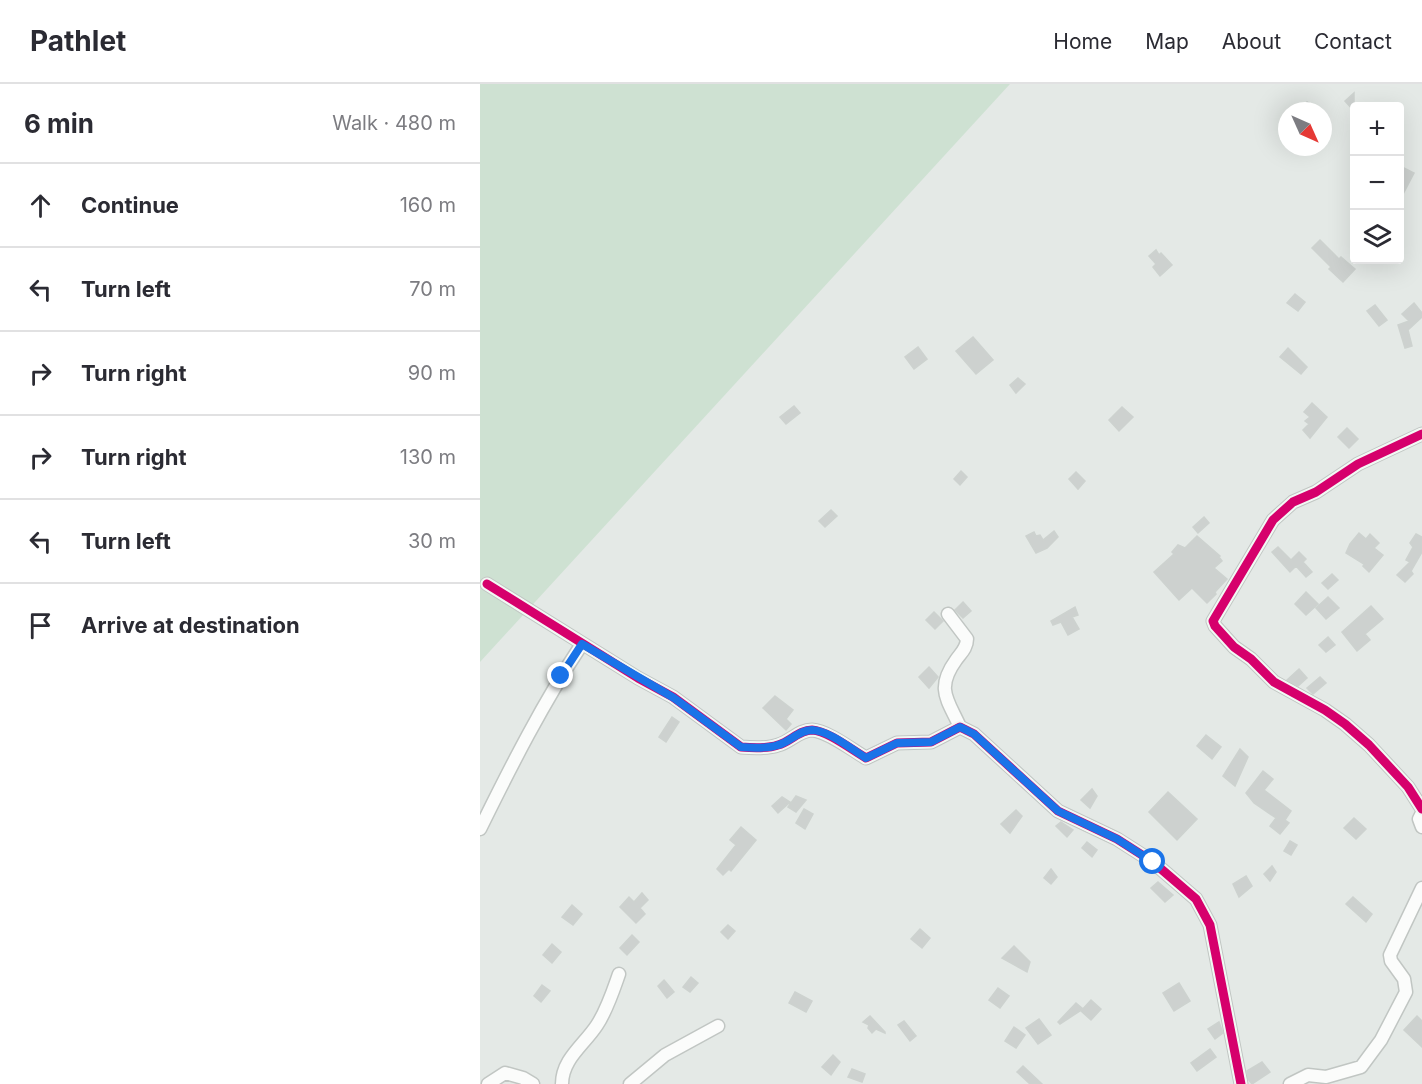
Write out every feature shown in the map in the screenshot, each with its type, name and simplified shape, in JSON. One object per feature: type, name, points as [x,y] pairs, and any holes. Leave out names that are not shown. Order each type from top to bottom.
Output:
[{"type":"street","points":[[1422,434],[1358,464],[1316,492],[1293,502],[1273,520],[1213,621],[1234,647],[1251,659],[1274,682],[1301,695],[1370,745],[1408,787],[1422,811],[1419,819],[1422,828]]},
{"type":"street","points":[[487,584],[674,698],[741,747],[779,745],[803,732],[813,730],[825,733],[866,758],[897,743],[931,742],[960,727]]},
{"type":"street","points":[[948,614],[967,639],[967,643],[947,676],[943,690],[960,727],[974,734],[1058,811],[1126,845],[1153,862],[1196,899],[1210,925],[1241,1084]]},
{"type":"street","points":[[480,830],[509,769],[561,676],[582,644]]},
{"type":"street","points":[[1290,1084],[1308,1075],[1326,1077],[1361,1067],[1381,1040],[1406,992],[1404,979],[1391,961],[1390,955],[1422,888]]},
{"type":"street","points":[[562,1084],[562,1074],[567,1063],[578,1046],[597,1026],[619,974]]},
{"type":"street","points":[[630,1084],[665,1055],[718,1026]]},
{"type":"street","points":[[488,1084],[505,1073],[523,1078],[533,1084]]},
{"type":"green space","points":[[480,84],[1010,84],[480,662]]},
{"type":"building","points":[[1354,93],[1354,102],[1350,102],[1350,107],[1345,101]]},
{"type":"building","points":[[1404,168],[1414,173],[1404,192]]},
{"type":"building","points":[[1320,240],[1339,259],[1341,257],[1355,269],[1343,282],[1312,248]]},
{"type":"building","points":[[1156,250],[1172,265],[1160,276],[1153,267],[1156,264],[1149,256]]},
{"type":"building","points":[[1295,294],[1305,302],[1298,311],[1287,303]]},
{"type":"building","points":[[1414,303],[1422,313],[1422,317],[1408,330],[1412,346],[1405,348],[1398,325],[1409,321],[1402,314]]},
{"type":"building","points":[[1375,305],[1387,320],[1379,326],[1367,311]]},
{"type":"building","points":[[973,337],[993,360],[976,374],[956,351]]},
{"type":"building","points":[[918,347],[927,359],[914,369],[905,357]]},
{"type":"building","points":[[1288,348],[1307,367],[1301,374],[1280,357]]},
{"type":"building","points":[[1018,378],[1025,384],[1016,393],[1010,385]]},
{"type":"building","points":[[1312,403],[1327,417],[1310,438],[1303,430],[1309,424],[1305,421],[1310,417],[1304,412]]},
{"type":"building","points":[[794,406],[800,413],[786,424],[780,417]]},
{"type":"building","points":[[1122,407],[1133,417],[1119,431],[1109,420]]},
{"type":"building","points":[[1347,428],[1358,439],[1349,448],[1338,437]]},
{"type":"building","points":[[961,471],[967,477],[960,485],[954,479]]},
{"type":"building","points":[[1076,472],[1085,481],[1078,489],[1069,479]]},
{"type":"building","points":[[831,510],[837,516],[825,527],[819,521]]},
{"type":"building","points":[[1204,517],[1209,523],[1198,533],[1193,527]]},
{"type":"building","points":[[1054,531],[1058,537],[1047,548],[1036,553],[1026,536],[1034,532],[1043,540]]},
{"type":"building","points":[[1359,533],[1366,539],[1370,534],[1379,543],[1374,548],[1383,555],[1369,572],[1363,566],[1364,564],[1346,553]]},
{"type":"building","points":[[1416,534],[1422,537],[1422,552],[1411,571],[1413,574],[1405,582],[1397,575],[1410,562],[1406,560],[1413,547],[1410,543]]},
{"type":"building","points":[[1197,536],[1220,556],[1222,561],[1214,568],[1227,579],[1207,603],[1192,588],[1179,600],[1154,572],[1174,554],[1172,552],[1178,545],[1185,548]]},
{"type":"building","points":[[1278,547],[1291,560],[1299,552],[1306,559],[1303,562],[1312,572],[1306,577],[1296,566],[1290,572],[1272,552]]},
{"type":"building","points":[[1332,574],[1338,580],[1328,589],[1322,583]]},
{"type":"building","points":[[1306,592],[1318,604],[1306,615],[1295,604]]},
{"type":"building","points":[[1328,597],[1339,608],[1326,619],[1316,608]]},
{"type":"building","points":[[963,602],[971,611],[963,618],[955,610]]},
{"type":"building","points":[[1371,606],[1383,619],[1365,634],[1370,640],[1357,651],[1342,632]]},
{"type":"building","points":[[1075,607],[1078,615],[1072,617],[1079,629],[1068,635],[1061,622],[1053,625],[1051,621]]},
{"type":"building","points":[[934,612],[943,621],[935,629],[926,620]]},
{"type":"building","points":[[1328,637],[1335,645],[1326,652],[1319,645]]},
{"type":"building","points":[[929,667],[938,677],[929,688],[919,677]]},
{"type":"building","points":[[1299,669],[1307,678],[1298,686],[1287,680]]},
{"type":"building","points":[[1320,677],[1326,683],[1313,694],[1307,688]]},
{"type":"building","points":[[775,696],[793,710],[786,719],[791,724],[786,730],[763,708]]},
{"type":"building","points":[[672,717],[679,722],[666,742],[659,737]]},
{"type":"building","points":[[1206,735],[1221,747],[1212,759],[1197,746]]},
{"type":"building","points":[[1240,749],[1248,757],[1235,786],[1223,776]]},
{"type":"building","points":[[1263,771],[1273,779],[1264,790],[1291,811],[1285,820],[1289,823],[1280,834],[1270,826],[1276,818],[1254,803],[1246,793]]},
{"type":"building","points":[[1092,789],[1097,796],[1090,808],[1081,800]]},
{"type":"building","points":[[1168,792],[1197,819],[1177,840],[1149,812]]},
{"type":"building","points":[[796,796],[806,800],[796,812],[788,807]]},
{"type":"building","points":[[782,797],[790,802],[778,813],[772,806]]},
{"type":"building","points":[[804,809],[813,814],[805,829],[796,823]]},
{"type":"building","points":[[1016,810],[1022,816],[1010,833],[1001,824]]},
{"type":"building","points":[[1354,818],[1366,829],[1356,839],[1344,828]]},
{"type":"building","points":[[1061,822],[1073,830],[1067,837],[1056,826]]},
{"type":"building","points":[[741,827],[756,840],[731,871],[729,869],[723,875],[717,869],[736,845],[730,840]]},
{"type":"building","points":[[1290,841],[1297,845],[1291,855],[1284,851]]},
{"type":"building","points":[[1087,842],[1097,850],[1092,857],[1082,848]]},
{"type":"building","points":[[1272,866],[1276,872],[1270,881],[1264,874]]},
{"type":"building","points":[[1051,869],[1057,877],[1051,884],[1044,878]]},
{"type":"building","points":[[1246,876],[1252,886],[1239,897],[1233,884]]},
{"type":"building","points":[[1158,882],[1173,895],[1165,902],[1151,888]]},
{"type":"building","points":[[642,893],[648,900],[640,908],[645,914],[636,923],[620,907],[629,897],[634,902]]},
{"type":"building","points":[[1353,897],[1372,914],[1366,922],[1346,904]]},
{"type":"building","points":[[572,905],[582,914],[573,925],[562,917]]},
{"type":"building","points":[[728,925],[735,931],[728,939],[721,932]]},
{"type":"building","points":[[920,929],[930,938],[922,948],[911,939]]},
{"type":"building","points":[[632,935],[639,942],[627,955],[620,948]]},
{"type":"building","points":[[552,944],[561,952],[552,963],[543,955]]},
{"type":"building","points":[[1014,946],[1030,962],[1027,972],[1002,958]]},
{"type":"building","points":[[691,977],[698,983],[690,992],[683,987]]},
{"type":"building","points":[[664,980],[674,992],[667,998],[658,986]]},
{"type":"building","points":[[1179,983],[1190,1001],[1174,1011],[1163,993]]},
{"type":"building","points":[[542,985],[550,991],[541,1002],[534,996]]},
{"type":"building","points":[[998,988],[1009,996],[1000,1008],[989,1000]]},
{"type":"building","points":[[795,992],[812,1001],[806,1012],[789,1003]]},
{"type":"building","points":[[1091,1000],[1101,1009],[1091,1020],[1081,1011]]},
{"type":"building","points":[[1076,1003],[1083,1009],[1060,1024],[1058,1022]]},
{"type":"building","points":[[870,1016],[885,1033],[876,1029],[872,1033],[868,1028],[869,1025],[863,1022]]},
{"type":"building","points":[[1417,1016],[1422,1021],[1422,1047],[1404,1030]]},
{"type":"building","points":[[1039,1019],[1051,1035],[1038,1044],[1026,1028]]},
{"type":"building","points":[[904,1021],[916,1036],[910,1041],[898,1025]]},
{"type":"building","points":[[1219,1022],[1223,1033],[1215,1039],[1208,1029]]},
{"type":"building","points":[[1014,1027],[1025,1035],[1016,1048],[1005,1041]]},
{"type":"building","points":[[1210,1049],[1216,1057],[1197,1071],[1191,1063]]},
{"type":"building","points":[[833,1055],[840,1062],[831,1075],[822,1067]]},
{"type":"building","points":[[1262,1062],[1270,1072],[1252,1084],[1248,1079],[1247,1071]]},
{"type":"building","points":[[1023,1066],[1042,1084],[1030,1084],[1017,1072]]},
{"type":"building","points":[[852,1069],[865,1074],[862,1082],[848,1077]]},
{"type":"cycle path","points":[[1422,434],[1358,464],[1316,492],[1293,502],[1273,520],[1213,621],[1234,647],[1251,659],[1274,682],[1325,710],[1369,745],[1408,787],[1422,809]]},
{"type":"cycle path","points":[[487,584],[638,678],[673,697],[741,747],[774,746],[812,730],[832,737],[866,758],[897,743],[931,742],[960,727],[974,734],[1058,811],[1117,839],[1153,862],[1196,899],[1210,925],[1241,1084]]},
{"type":"route","points":[[561,676],[582,644],[674,698],[741,747],[779,745],[803,732],[813,730],[825,733],[866,758],[897,743],[931,742],[960,727],[974,734],[1058,811],[1117,839],[1153,862]]}]
